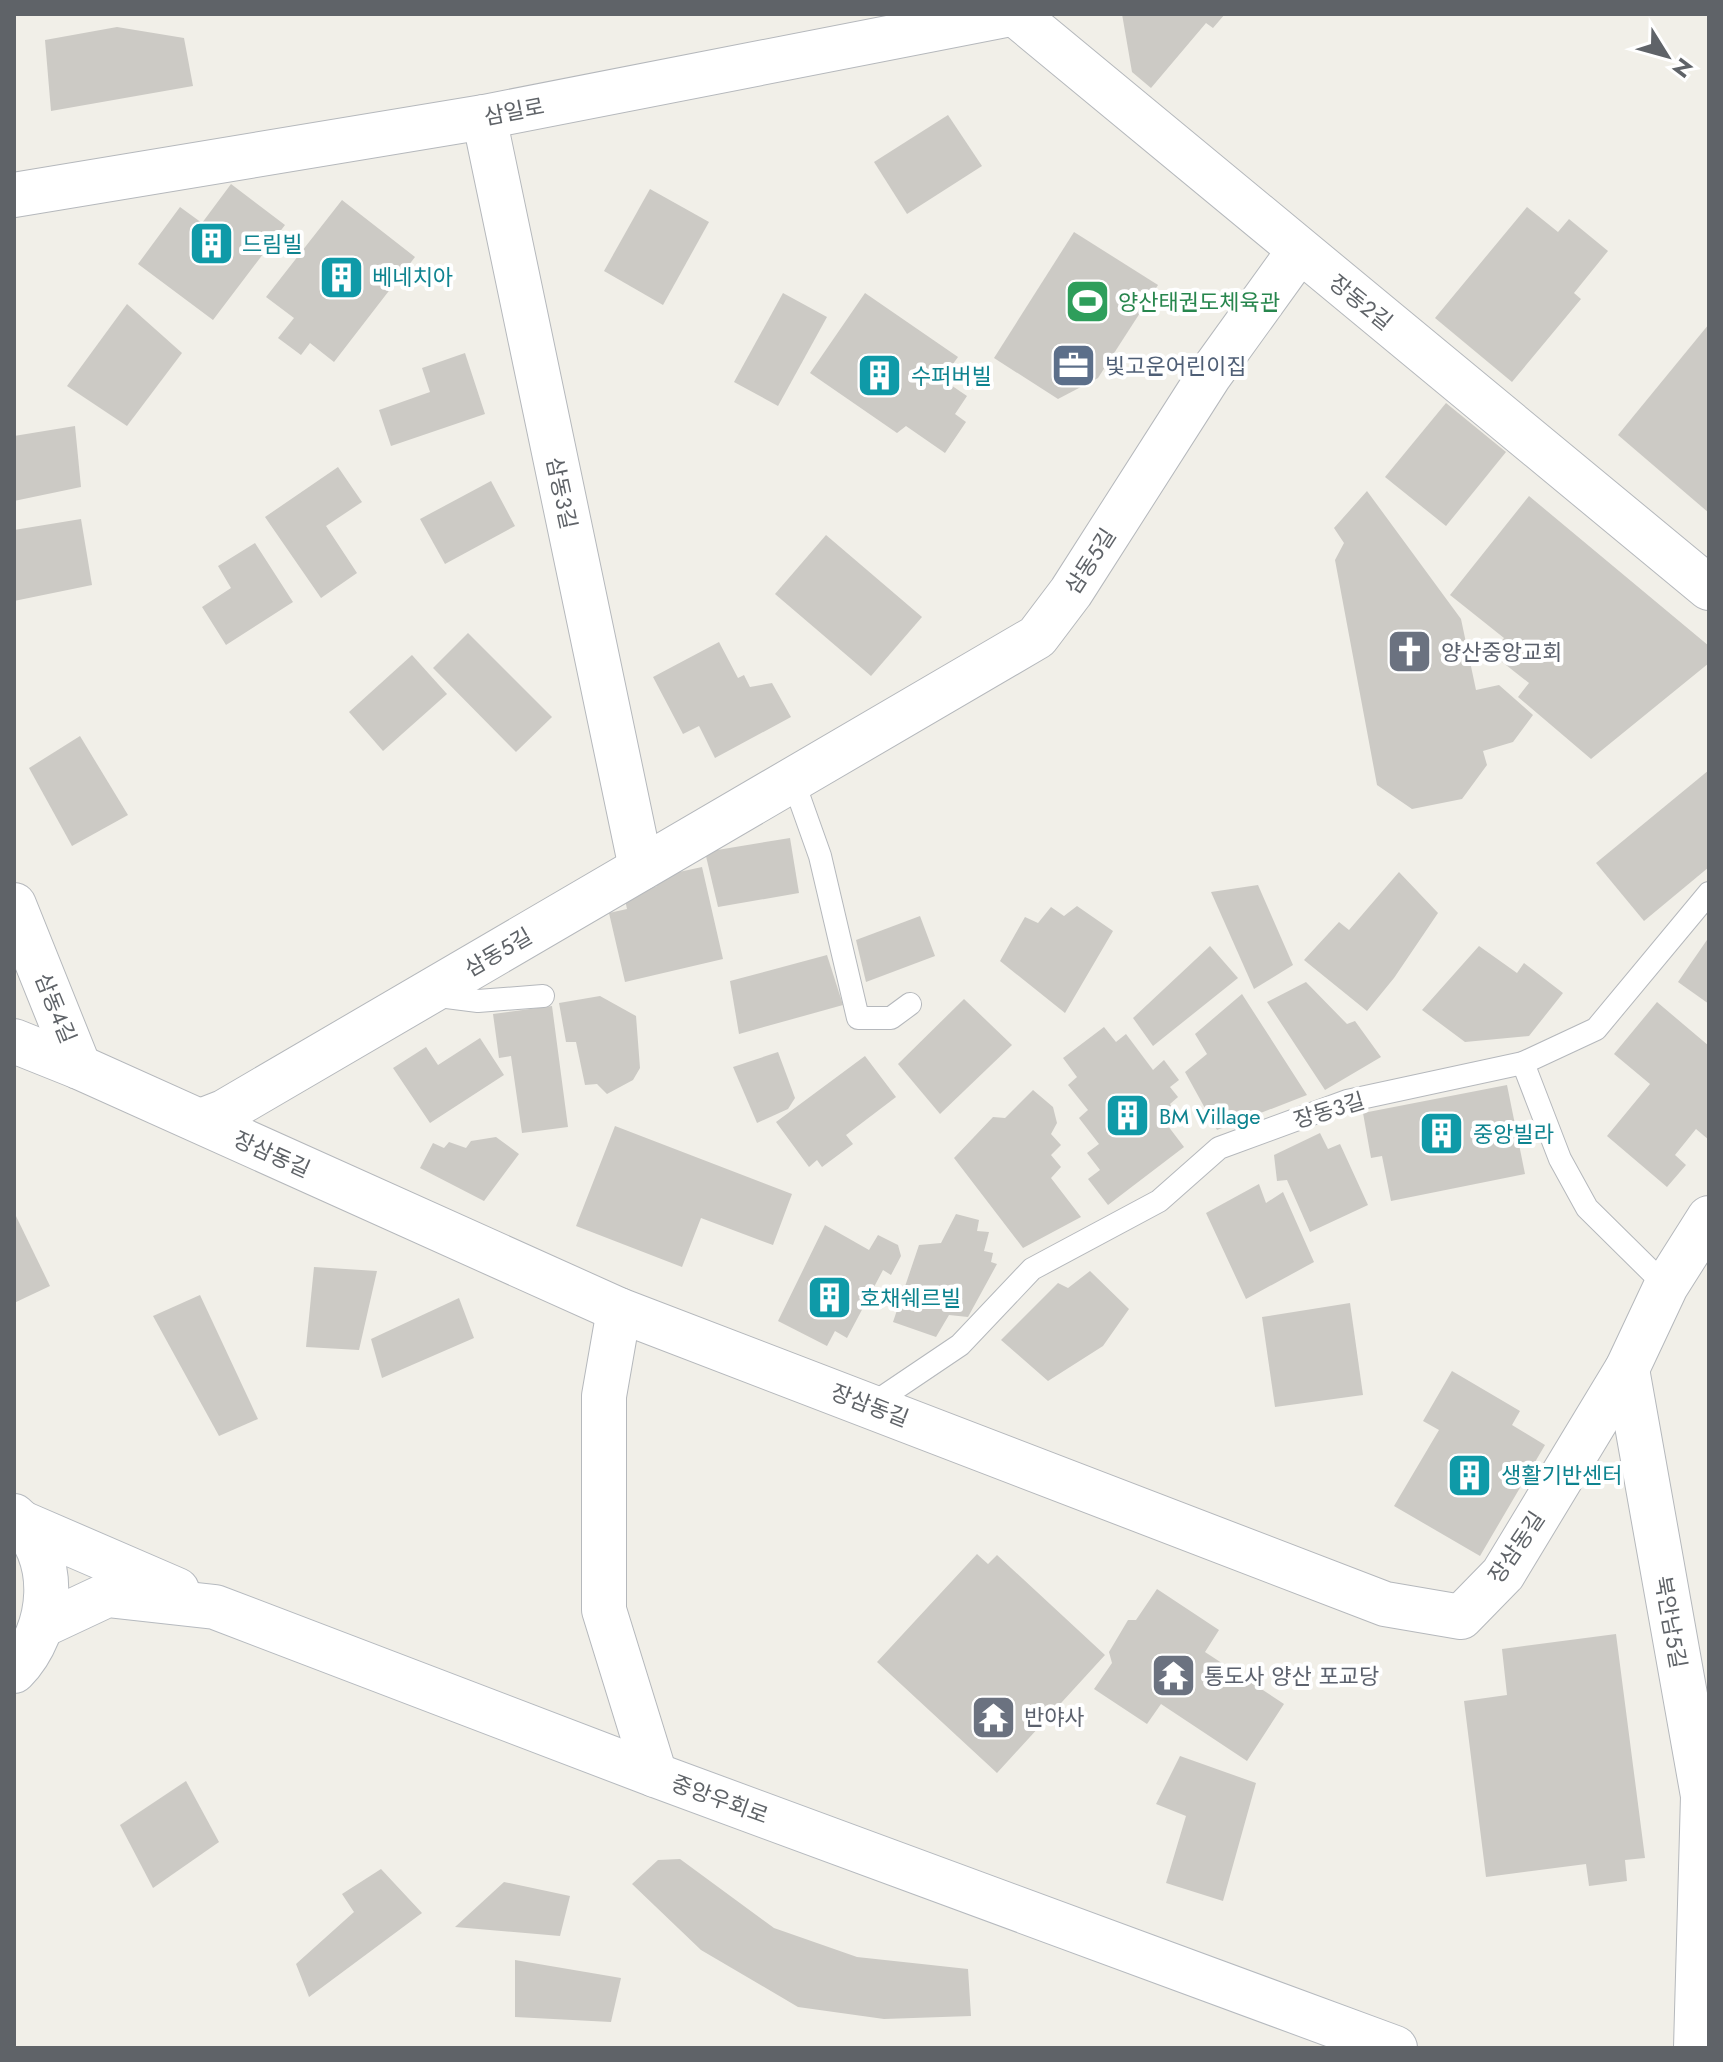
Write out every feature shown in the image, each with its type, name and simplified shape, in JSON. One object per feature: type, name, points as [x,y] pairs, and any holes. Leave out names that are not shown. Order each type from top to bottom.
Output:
[{"type":"street","name":"삼일로","points":[[14,195],[484,117],[1013,14]]},
{"type":"street","name":"장동2길","points":[[1013,14],[1709,588]]},
{"type":"street","name":"삼동3길","points":[[484,117],[641,868]]},
{"type":"street","name":"삼동5길","points":[[201,1121],[224,1112],[1037,637],[1071,592],[1209,376],[1299,251]]},
{"type":"street","name":"삼동4길","points":[[14,905],[79,1067]]},
{"type":"street","name":"장삼동길","points":[[14,1041],[201,1121],[619,1310],[1385,1604],[1461,1617],[1503,1574],[1627,1369]]},
{"type":"street","points":[[1627,1369],[1666,1286],[1709,1218]]},
{"type":"street","points":[[619,1310],[604,1396],[604,1610],[655,1775]]},
{"type":"street","name":"북안남5길","points":[[1627,1369],[1703,1796],[1696,2048]]},
{"type":"street","points":[[18,1519],[215,1607]]},
{"type":"street","points":[[14,1671],[27,1658],[43,1625],[47,1589],[41,1554],[18,1519]]},
{"type":"street","name":"중앙우회로","points":[[43,1625],[107,1595],[215,1607],[655,1775],[1395,2048]]},
{"type":"lane","points":[[793,780],[820,856],[858,1018],[891,1018],[910,1004]]},
{"type":"lane","name":"장동3길","points":[[871,1405],[960,1345],[1032,1269],[1159,1201],[1219,1148],[1347,1101],[1523,1063],[1596,1029],[1709,893]]},
{"type":"lane","points":[[426,994],[478,1001],[543,996]]},
{"type":"lane","points":[[1523,1063],[1560,1159],[1587,1208],[1666,1286]]},
{"type":"building","points":[[1122,14],[1225,14],[1213,28],[1206,23],[1151,88],[1132,72]]},
{"type":"building","points":[[117,27],[184,38],[193,86],[51,111],[45,40]]},
{"type":"building","points":[[948,115],[982,166],[907,214],[874,162]]},
{"type":"building","name":"드림빌","points":[[231,184],[285,225],[213,320],[138,264],[180,207],[202,223]]},
{"type":"building","points":[[650,189],[709,222],[663,305],[604,271]]},
{"type":"building","name":"베네치아","points":[[342,200],[415,257],[334,362],[310,343],[301,355],[278,338],[294,318],[266,297]]},
{"type":"building","points":[[1527,207],[1558,232],[1569,219],[1608,251],[1574,293],[1581,299],[1512,382],[1435,318]]},
{"type":"building","points":[[1074,232],[1158,285],[1098,378],[1058,399],[994,358]]},
{"type":"building","points":[[783,293],[827,317],[778,406],[734,382]]},
{"type":"building","name":"수퍼버빌","points":[[865,293],[958,357],[942,379],[967,396],[955,414],[966,422],[945,453],[906,426],[897,433],[810,373]]},
{"type":"building","points":[[127,304],[182,353],[127,426],[67,386]]},
{"type":"building","points":[[1709,324],[1709,513],[1618,435]]},
{"type":"building","points":[[465,353],[485,414],[391,446],[379,410],[430,392],[422,368]]},
{"type":"building","points":[[1446,403],[1506,452],[1446,526],[1385,477]]},
{"type":"building","points":[[75,426],[81,487],[14,501],[14,436]]},
{"type":"building","points":[[338,467],[362,502],[326,526],[357,573],[321,598],[265,517]]},
{"type":"building","points":[[491,481],[515,526],[445,564],[420,519]]},
{"type":"building","name":"양산중앙교회","points":[[1367,491],[1461,619],[1476,690],[1499,685],[1533,715],[1513,742],[1483,751],[1487,765],[1462,799],[1412,809],[1377,785],[1335,560],[1344,543],[1334,528]]},
{"type":"building","points":[[1529,496],[1709,646],[1709,663],[1591,759],[1518,697],[1529,683],[1492,654],[1504,638],[1450,595]]},
{"type":"building","points":[[81,519],[92,585],[14,601],[14,530]]},
{"type":"building","points":[[826,535],[922,617],[871,676],[775,594]]},
{"type":"building","points":[[255,543],[293,602],[226,645],[202,607],[231,588],[218,566]]},
{"type":"building","points":[[468,633],[552,717],[516,752],[433,668]]},
{"type":"building","points":[[719,642],[738,678],[744,675],[750,687],[772,683],[791,717],[715,758],[699,726],[683,734],[653,677]]},
{"type":"building","points":[[412,655],[447,694],[383,751],[349,712]]},
{"type":"building","points":[[80,736],[128,815],[72,846],[29,768]]},
{"type":"building","points":[[1709,770],[1709,867],[1644,921],[1596,863]]},
{"type":"building","points":[[790,838],[799,893],[718,907],[705,852]]},
{"type":"building","points":[[702,867],[723,959],[625,982],[609,913],[627,909],[624,895],[657,886],[656,877]]},
{"type":"building","points":[[1399,872],[1438,913],[1394,978],[1367,1011],[1304,960],[1339,922],[1349,930]]},
{"type":"building","points":[[1258,885],[1293,965],[1254,989],[1211,892]]},
{"type":"building","points":[[1077,906],[1113,931],[1065,1013],[1000,961],[1025,917],[1038,923],[1051,907],[1064,916]]},
{"type":"building","points":[[920,916],[935,956],[866,982],[856,940]]},
{"type":"building","points":[[1709,937],[1709,1004],[1678,982]]},
{"type":"building","points":[[1210,946],[1238,978],[1153,1046],[1133,1018]]},
{"type":"building","points":[[1479,946],[1517,973],[1524,963],[1563,993],[1529,1036],[1465,1042],[1422,1010]]},
{"type":"building","points":[[827,955],[843,1005],[739,1034],[730,981]]},
{"type":"building","points":[[1306,982],[1347,1024],[1355,1021],[1381,1057],[1325,1090],[1267,1002]]},
{"type":"building","points":[[1242,994],[1307,1095],[1217,1130],[1185,1072],[1207,1054],[1195,1034]]},
{"type":"building","points":[[600,996],[636,1016],[640,1068],[633,1080],[607,1094],[597,1084],[585,1085],[576,1042],[566,1042],[559,1003]]},
{"type":"building","points":[[964,999],[1012,1045],[940,1114],[898,1064]]},
{"type":"building","points":[[1657,1002],[1709,1046],[1709,1140],[1696,1129],[1675,1155],[1686,1165],[1667,1187],[1607,1136],[1650,1084],[1614,1054]]},
{"type":"building","points":[[552,1006],[568,1127],[522,1133],[511,1056],[499,1058],[493,1014]]},
{"type":"building","name":"BM Village","points":[[1104,1027],[1116,1042],[1126,1034],[1153,1070],[1164,1060],[1179,1080],[1170,1087],[1178,1097],[1170,1104],[1177,1114],[1165,1122],[1184,1147],[1108,1205],[1088,1179],[1100,1170],[1087,1153],[1099,1144],[1079,1118],[1088,1110],[1068,1085],[1077,1077],[1063,1058]]},
{"type":"building","points":[[480,1038],[504,1075],[430,1123],[393,1068],[426,1047],[438,1065]]},
{"type":"building","points":[[778,1052],[795,1098],[788,1109],[757,1123],[733,1067]]},
{"type":"building","points":[[865,1056],[896,1097],[846,1135],[853,1144],[822,1167],[817,1160],[809,1167],[776,1122]]},
{"type":"building","name":"중앙빌라","points":[[1507,1085],[1525,1174],[1391,1201],[1382,1156],[1371,1158],[1363,1113]]},
{"type":"building","points":[[1033,1090],[1053,1107],[1057,1123],[1051,1134],[1061,1145],[1051,1155],[1061,1167],[1051,1178],[1081,1217],[1023,1248],[954,1158],[993,1117],[1005,1118]]},
{"type":"building","points":[[615,1126],[792,1194],[773,1245],[701,1218],[682,1267],[576,1226]]},
{"type":"building","points":[[1320,1133],[1328,1149],[1340,1144],[1368,1205],[1310,1232],[1287,1180],[1277,1181],[1274,1155]]},
{"type":"building","points":[[496,1137],[519,1154],[484,1201],[420,1168],[433,1143],[444,1148],[449,1142],[466,1148],[471,1141]]},
{"type":"building","points":[[1259,1184],[1266,1203],[1283,1192],[1314,1262],[1246,1299],[1206,1213]]},
{"type":"building","points":[[14,1212],[50,1286],[14,1303]]},
{"type":"building","points":[[956,1214],[979,1220],[977,1231],[989,1232],[984,1251],[993,1253],[991,1262],[997,1264],[968,1317],[949,1315],[936,1337],[893,1322],[919,1245],[941,1243]]},
{"type":"building","name":"호채쉐르빌","points":[[825,1225],[869,1250],[878,1235],[898,1245],[901,1256],[891,1275],[883,1270],[847,1338],[835,1331],[827,1346],[778,1321]]},
{"type":"building","points":[[314,1267],[377,1271],[359,1350],[306,1347]]},
{"type":"building","points":[[1090,1271],[1129,1309],[1103,1346],[1048,1381],[1001,1340],[1058,1283],[1068,1288]]},
{"type":"building","points":[[200,1295],[258,1419],[219,1436],[153,1316]]},
{"type":"building","points":[[459,1298],[474,1338],[382,1378],[371,1339]]},
{"type":"building","points":[[1350,1303],[1363,1395],[1275,1407],[1262,1317]]},
{"type":"building","name":"생활기반센터","points":[[1452,1371],[1520,1411],[1512,1425],[1545,1445],[1480,1556],[1394,1506],[1439,1430],[1423,1421]]},
{"type":"building","name":"반야사","points":[[977,1554],[988,1564],[997,1555],[1105,1655],[997,1773],[877,1662]]},
{"type":"building","name":"통도사 양산 포교당","points":[[1157,1589],[1219,1630],[1205,1652],[1284,1704],[1247,1761],[1161,1704],[1147,1724],[1094,1689],[1112,1663],[1109,1652],[1128,1620],[1136,1620]]},
{"type":"building","points":[[1616,1634],[1645,1858],[1625,1860],[1627,1881],[1589,1886],[1586,1864],[1486,1877],[1464,1701],[1507,1695],[1502,1649]]},
{"type":"building","points":[[1180,1756],[1256,1783],[1223,1901],[1166,1883],[1186,1816],[1156,1804]]},
{"type":"building","points":[[186,1781],[219,1842],[153,1888],[120,1825]]},
{"type":"building","points":[[680,1859],[774,1928],[857,1957],[968,1969],[971,2016],[884,2019],[798,2007],[701,1950],[632,1884],[658,1860]]},
{"type":"building","points":[[381,1869],[422,1913],[309,1997],[296,1964],[354,1912],[342,1894]]},
{"type":"building","points":[[504,1882],[570,1896],[560,1936],[455,1927]]},
{"type":"building","points":[[515,1960],[621,1978],[611,2022],[515,2017]]},
{"type":"place","name":"드림빌","points":[[211,244]]},
{"type":"place","name":"베네치아","points":[[341,277]]},
{"type":"place","name":"양산태권도체육관","points":[[1087,302]]},
{"type":"place","name":"빛고운어린이집","points":[[1074,366]]},
{"type":"place","name":"수퍼버빌","points":[[880,376]]},
{"type":"place","name":"양산중앙교회","points":[[1410,652]]},
{"type":"place","name":"BM Village","points":[[1128,1116]]},
{"type":"place","name":"중앙빌라","points":[[1442,1134]]},
{"type":"place","name":"호채쉐르빌","points":[[829,1298]]},
{"type":"place","name":"생활기반센터","points":[[1470,1475]]},
{"type":"place","name":"통도사 양산 포교당","points":[[1173,1676]]},
{"type":"place","name":"반야사","points":[[993,1717]]}]
